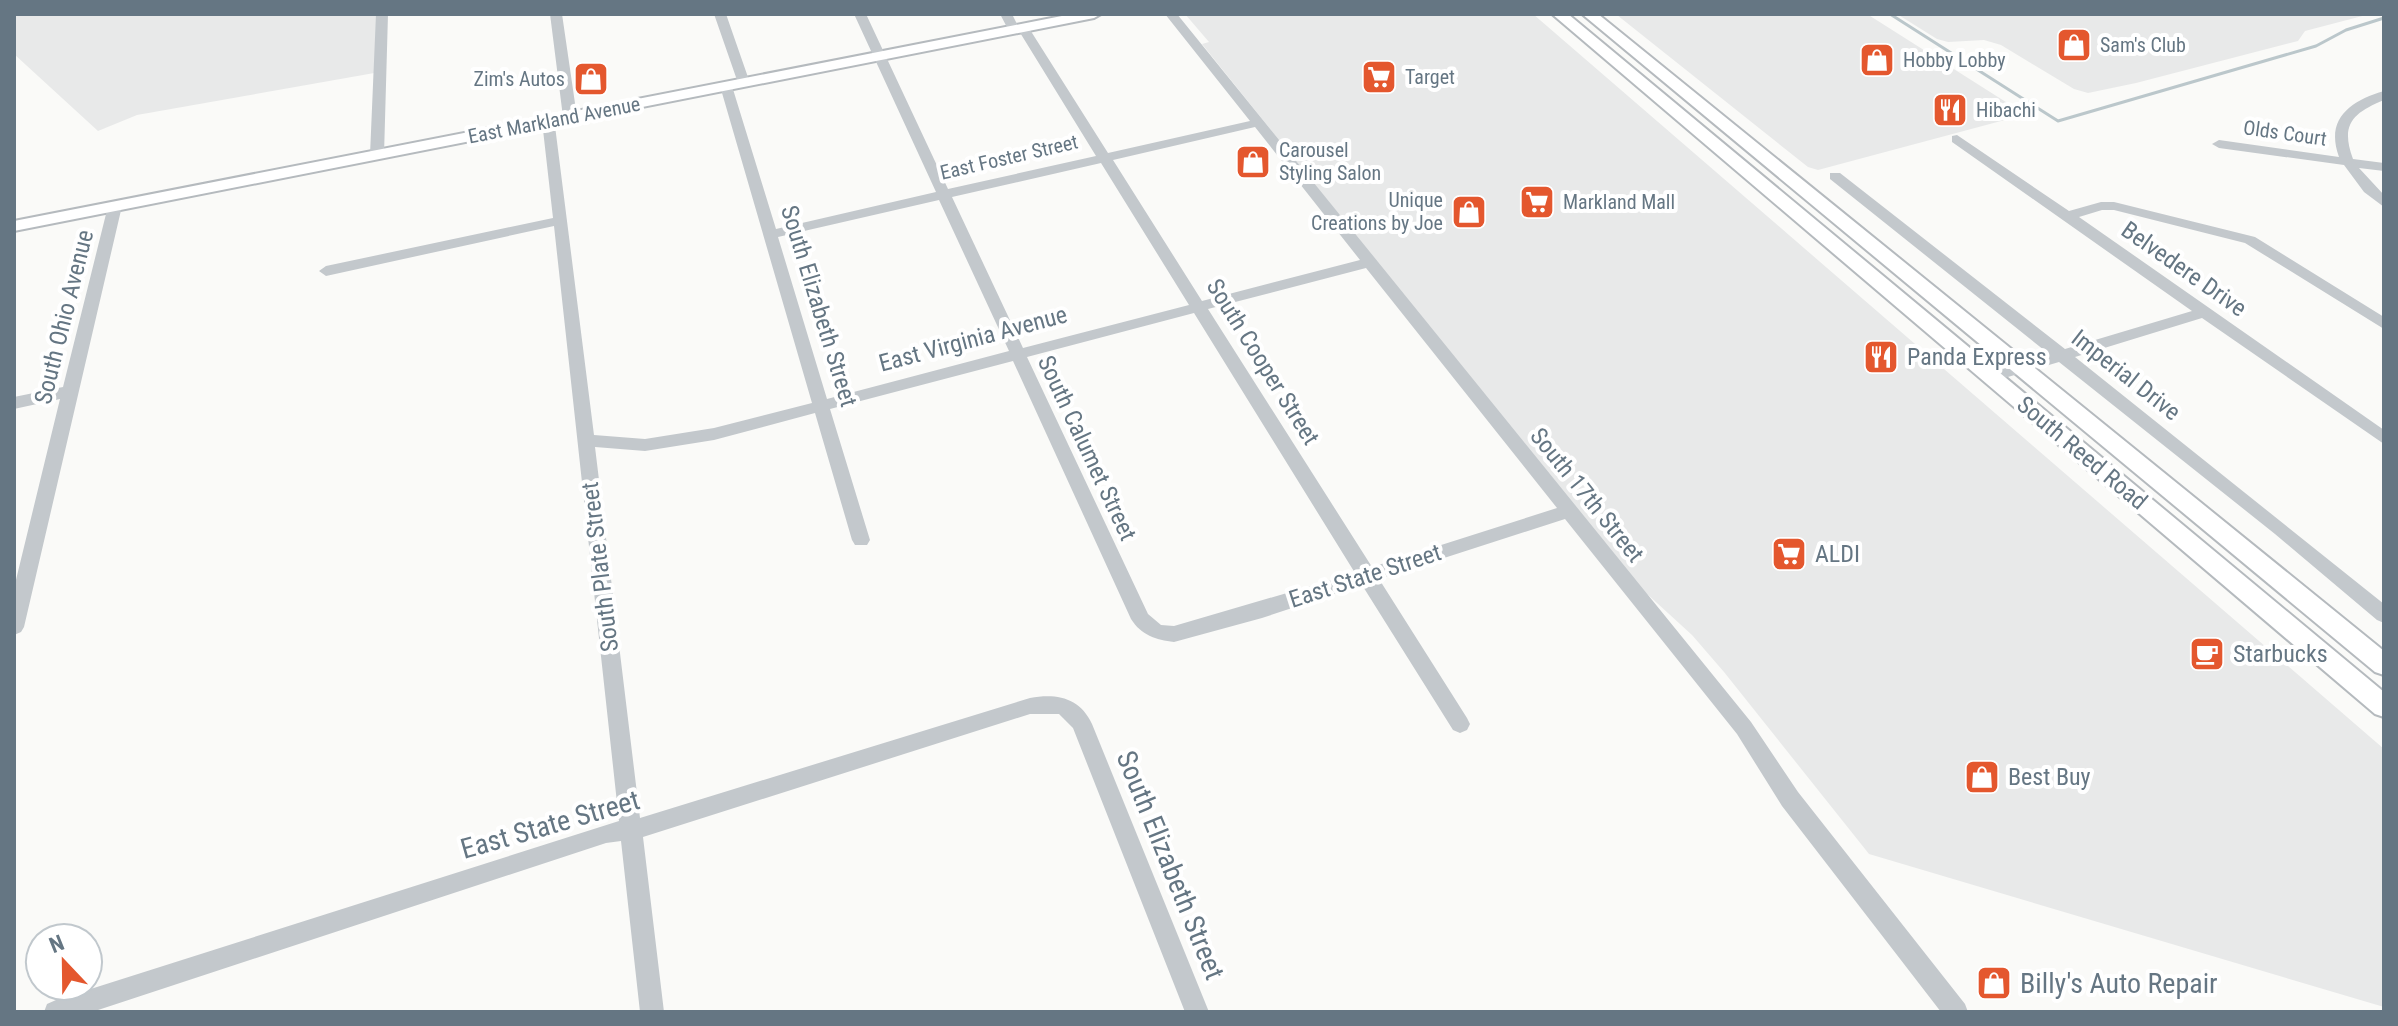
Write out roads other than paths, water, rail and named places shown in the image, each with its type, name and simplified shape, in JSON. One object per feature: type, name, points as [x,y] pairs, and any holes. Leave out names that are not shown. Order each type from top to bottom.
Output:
[{"type":"main road","name":"East Markland Avenue","points":[[14,226],[1094,14]]},
{"type":"main road","name":"South Reed Road","points":[[1559,14],[2384,707]]},
{"type":"main road","name":"South Reed Road","points":[[1589,14],[2384,665]]},
{"type":"street","points":[[377,155],[382,14]]},
{"type":"street","points":[[556,14],[570,117]]},
{"type":"street","points":[[720,14],[744,83]]},
{"type":"street","name":"South Calumet Street","points":[[860,14],[1141,619],[1148,628],[1159,633]]},
{"type":"street","name":"South Cooper Street","points":[[1006,14],[1105,158],[1460,724]]},
{"type":"street","name":"South 17th Street","points":[[1171,14],[1744,728],[1790,799],[1956,1012]]},
{"type":"street","name":"South Elizabeth Street","points":[[726,86],[861,540]]},
{"type":"street","points":[[2384,95],[2358,105],[2342,124],[2339,139],[2345,162],[2363,185],[2384,203]]},
{"type":"street","name":"South Plate Street","points":[[549,121],[652,1012]]},
{"type":"street","name":"East Foster Street","points":[[771,234],[1257,123]]},
{"type":"street","name":"Belvedere Drive","points":[[1957,139],[2384,438]]},
{"type":"street","name":"Olds Court","points":[[2219,144],[2384,167]]},
{"type":"street","name":"Imperial Drive","points":[[1835,176],[2281,529],[2384,615]]},
{"type":"street","name":"South Ohio Avenue","points":[[15,621],[115,206]]},
{"type":"street","points":[[2068,216],[2101,206],[2114,206],[2241,236],[2384,324]]},
{"type":"street","points":[[326,271],[559,221]]},
{"type":"street","name":"East Virginia Avenue","points":[[586,440],[645,445],[673,443],[1370,262]]},
{"type":"street","points":[[1991,377],[2203,313]]},
{"type":"street","points":[[14,403],[71,391]]},
{"type":"street","name":"East State Street","points":[[1159,633],[1174,634],[1262,610],[1568,511]]},
{"type":"street","name":"East State Street","points":[[56,1012],[606,833],[653,826],[1030,706],[1053,702],[1062,705]]},
{"type":"street","name":"South Elizabeth Street","points":[[1062,705],[1076,713],[1082,724],[1197,1012]]},
{"type":"waterway","points":[[1890,14],[2058,121],[2316,46],[2346,30],[2384,18]]},
{"type":"place","name":"Sam's Club","points":[[2074,45]]},
{"type":"place","name":"Hobby Lobby","points":[[1877,60]]},
{"type":"place","name":"Target","points":[[1379,77]]},
{"type":"place","name":"Zim's Autos","points":[[591,79]]},
{"type":"place","name":"Hibachi","points":[[1950,110]]},
{"type":"place","name":"Carousel Styling Salon","points":[[1253,162]]},
{"type":"place","name":"Markland Mall","points":[[1537,202]]},
{"type":"place","name":"Unique Creations by Joe","points":[[1469,212]]},
{"type":"place","name":"Panda Express","points":[[1881,357]]},
{"type":"place","name":"ALDI","points":[[1789,554]]},
{"type":"place","name":"Starbucks","points":[[2207,654]]},
{"type":"place","name":"Best Buy","points":[[1982,777]]},
{"type":"place","name":"Billy's Auto Repair","points":[[1994,983]]}]
